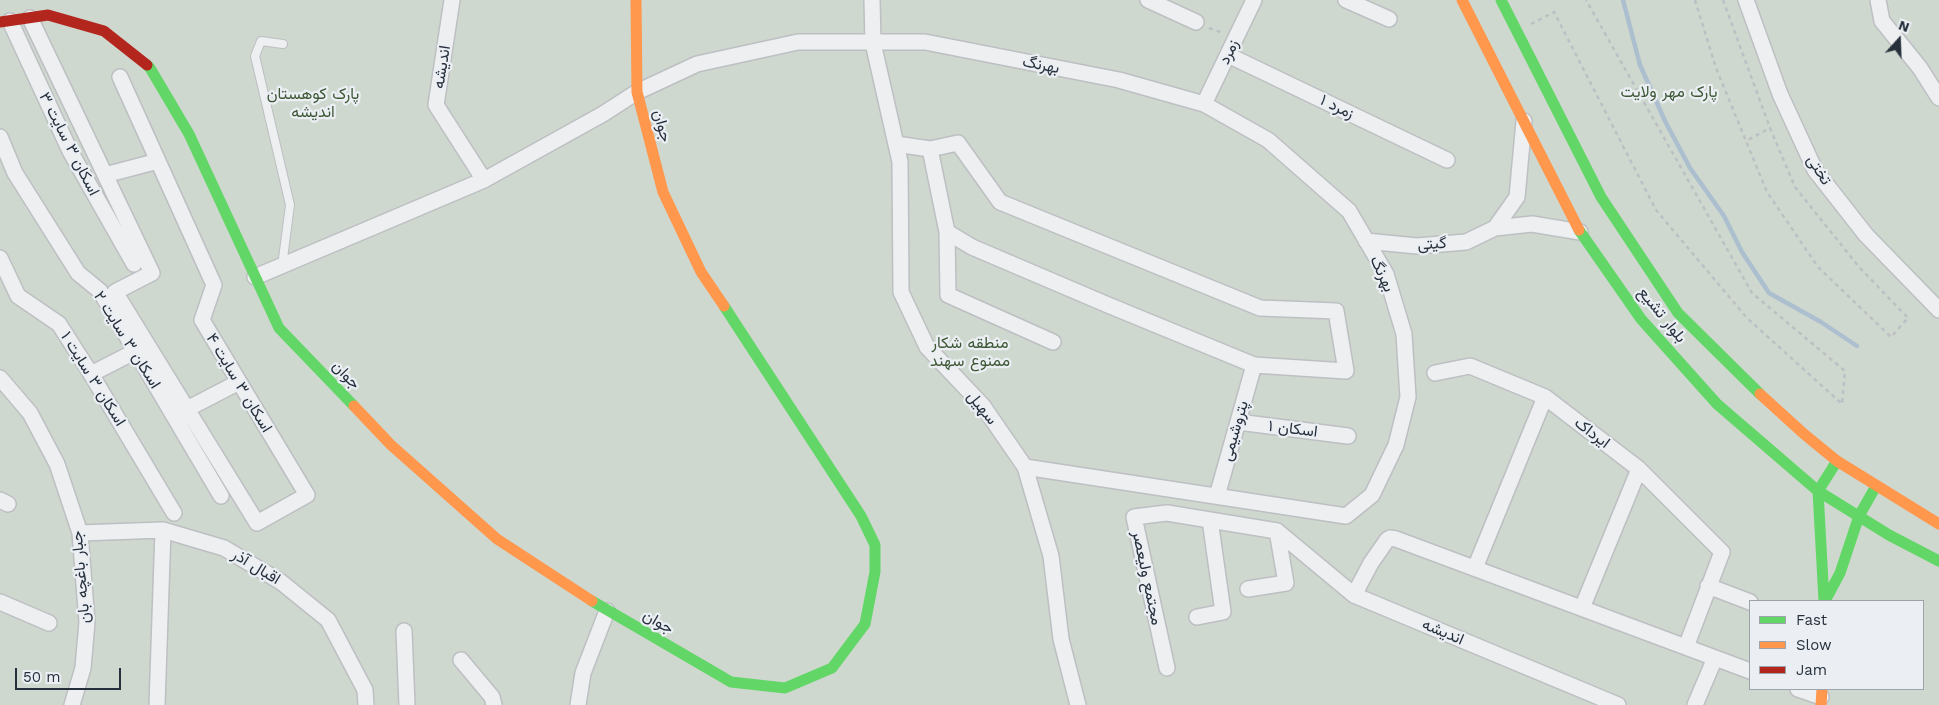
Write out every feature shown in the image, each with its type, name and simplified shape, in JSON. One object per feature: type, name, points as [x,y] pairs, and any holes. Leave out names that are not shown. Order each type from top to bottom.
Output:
[{"type":"street","name":"اندیشه","points":[[452,0],[436,105],[484,180]]},
{"type":"street","name":"جوان","points":[[5,22],[48,15],[104,32],[150,68],[189,134],[279,328],[391,445],[497,539],[607,611],[731,682],[785,688],[832,668],[865,624],[876,572],[875,545],[861,516],[701,272],[663,192],[637,92],[636,0]]},
{"type":"street","name":"سهیل","points":[[872,0],[873,43],[900,162],[901,292],[927,347],[983,406],[1025,467],[1051,556],[1061,639],[1078,705]]},
{"type":"street","points":[[1148,0],[1196,22]]},
{"type":"street","name":"زمرد","points":[[1204,104],[1254,0]]},
{"type":"street","points":[[1346,0],[1389,19]]},
{"type":"street","name":"بلوار تشیع","points":[[1462,0],[1580,232],[1641,319],[1717,404],[1818,491],[1889,535],[1939,561]]},
{"type":"street","name":"بلوار تشیع","points":[[1501,0],[1601,197],[1678,313],[1789,420],[1837,461],[1939,524]]},
{"type":"street","name":"تختی","points":[[1746,0],[1780,94],[1815,170],[1866,235],[1939,310]]},
{"type":"street","points":[[1878,0],[1882,20],[1920,68],[1939,98]]},
{"type":"street","points":[[30,18],[152,273],[115,292],[187,409],[239,382]]},
{"type":"street","name":"اسکان ۳ سایت ۳","points":[[5,22],[70,151],[134,264]]},
{"type":"street","name":"بهرنگ","points":[[256,277],[484,180],[603,114],[637,92],[698,64],[798,42],[925,42],[1119,80],[1204,104],[1268,140],[1349,211],[1386,274],[1404,334],[1408,396],[1396,445],[1372,495],[1346,516],[1025,467]]},
{"type":"street","name":"زمرد ۱","points":[[1228,54],[1447,160]]},
{"type":"street","name":"اسکان ۳ سایت ۴","points":[[120,77],[214,285],[202,320],[308,494],[257,523],[187,409]]},
{"type":"street","name":"گیتی","points":[[1495,228],[1517,197],[1524,122]]},
{"type":"street","name":"اسکان ۳ سایت ۲","points":[[0,137],[15,173],[78,273],[100,291],[221,496]]},
{"type":"street","points":[[896,144],[930,149],[958,143],[1000,202],[1260,308],[1336,311],[1346,371],[1254,365],[972,247],[947,232]]},
{"type":"street","points":[[930,149],[947,232],[948,295],[1053,342]]},
{"type":"street","points":[[105,174],[158,161]]},
{"type":"street","name":"گیتی","points":[[1366,241],[1417,246],[1466,242],[1495,228],[1532,224],[1580,232]]},
{"type":"street","name":"اسکان ۳ سایت ۱","points":[[0,258],[18,296],[59,324],[174,513]]},
{"type":"street","points":[[91,374],[136,351]]},
{"type":"street","name":"پتروشیمی","points":[[1217,496],[1254,365]]},
{"type":"street","name":"ایرداک","points":[[1435,373],[1470,366],[1545,397],[1639,469],[1722,552],[1708,586]]},
{"type":"street","name":"جبار باغچه بان","points":[[0,378],[30,414],[57,464],[80,533],[87,622],[83,668],[72,705]]},
{"type":"street","points":[[1475,568],[1545,397]]},
{"type":"street","name":"اسکان ۱","points":[[1238,422],[1348,436]]},
{"type":"street","points":[[1824,600],[1818,491],[1837,461]]},
{"type":"street","points":[[1582,608],[1639,469]]},
{"type":"street","points":[[1825,600],[1840,573],[1860,516],[1876,486]]},
{"type":"street","name":"مجتمع ولیعصر","points":[[1167,668],[1134,517],[1167,513],[1280,533]]},
{"type":"street","points":[[1197,617],[1223,612],[1210,520]]},
{"type":"street","points":[[157,705],[163,530]]},
{"type":"street","name":"اقبال آذر","points":[[80,533],[163,530],[224,548],[280,582],[328,620],[365,690],[366,705]]},
{"type":"street","name":"اندیشه","points":[[1280,533],[1354,595],[1618,705]]},
{"type":"street","points":[[1248,590],[1286,583],[1280,533]]},
{"type":"street","points":[[1354,595],[1371,563],[1386,540],[1390,538],[1749,671]]},
{"type":"street","points":[[1686,646],[1708,586],[1749,602]]},
{"type":"street","points":[[0,602],[49,623]]},
{"type":"street","points":[[578,705],[583,673],[607,611]]},
{"type":"street","points":[[404,631],[407,705]]},
{"type":"street","points":[[1696,705],[1715,658]]},
{"type":"street","points":[[461,660],[492,697],[494,705]]},
{"type":"street","points":[[1801,690],[1821,697]]},
{"type":"lane","points":[[282,266],[290,205],[255,56],[261,41],[283,44]]},
{"type":"path","points":[[1517,32],[1554,12],[1656,210],[1747,318],[1842,404],[1845,371],[1752,293],[1586,0]]},
{"type":"path","points":[[1695,0],[1716,68],[1767,192],[1818,267],[1892,337],[1908,318],[1859,267],[1795,187],[1770,128],[1723,0]]},
{"type":"path","points":[[1196,22],[1236,39]]},
{"type":"path","points":[[1746,141],[1770,128]]},
{"type":"green space","name":"منطقه شکار ممنوع سهند","points":[[0,0],[1939,0],[1939,705],[0,705]]},
{"type":"waterway","points":[[1623,0],[1640,65],[1665,121],[1690,168],[1724,216],[1742,252],[1769,293],[1821,322],[1857,346]]},
{"type":"traffic: fast","points":[[1501,0],[1601,197],[1678,313],[1760,394]]},
{"type":"traffic: fast","points":[[147,65],[189,134],[279,328],[354,406]]},
{"type":"traffic: fast","points":[[1579,230],[1641,319],[1717,404],[1818,491],[1889,535],[1939,561]]},
{"type":"traffic: fast","points":[[592,601],[731,682],[785,688],[832,668],[865,624],[875,572],[875,545],[861,516],[724,306]]},
{"type":"traffic: fast","points":[[1824,600],[1818,491],[1837,461]]},
{"type":"traffic: fast","points":[[1826,600],[1840,573],[1859,516],[1876,486]]},
{"type":"traffic: slow","points":[[636,0],[637,92],[663,192],[701,272],[724,306]]},
{"type":"traffic: slow","points":[[1462,0],[1579,230]]},
{"type":"traffic: slow","points":[[1760,394],[1837,461],[1939,524]]},
{"type":"traffic: slow","points":[[354,406],[391,445],[497,539],[592,601]]},
{"type":"traffic: slow","points":[[1821,705],[1822,690]]},
{"type":"traffic: jam","points":[[0,22],[48,15],[104,31],[147,65]]},
{"type":"park label","name":"پارک مهر ولایت","points":[[1669,92]]},
{"type":"park label","name":"پارک کوهستان اندیشه","points":[[313,103]]}]
